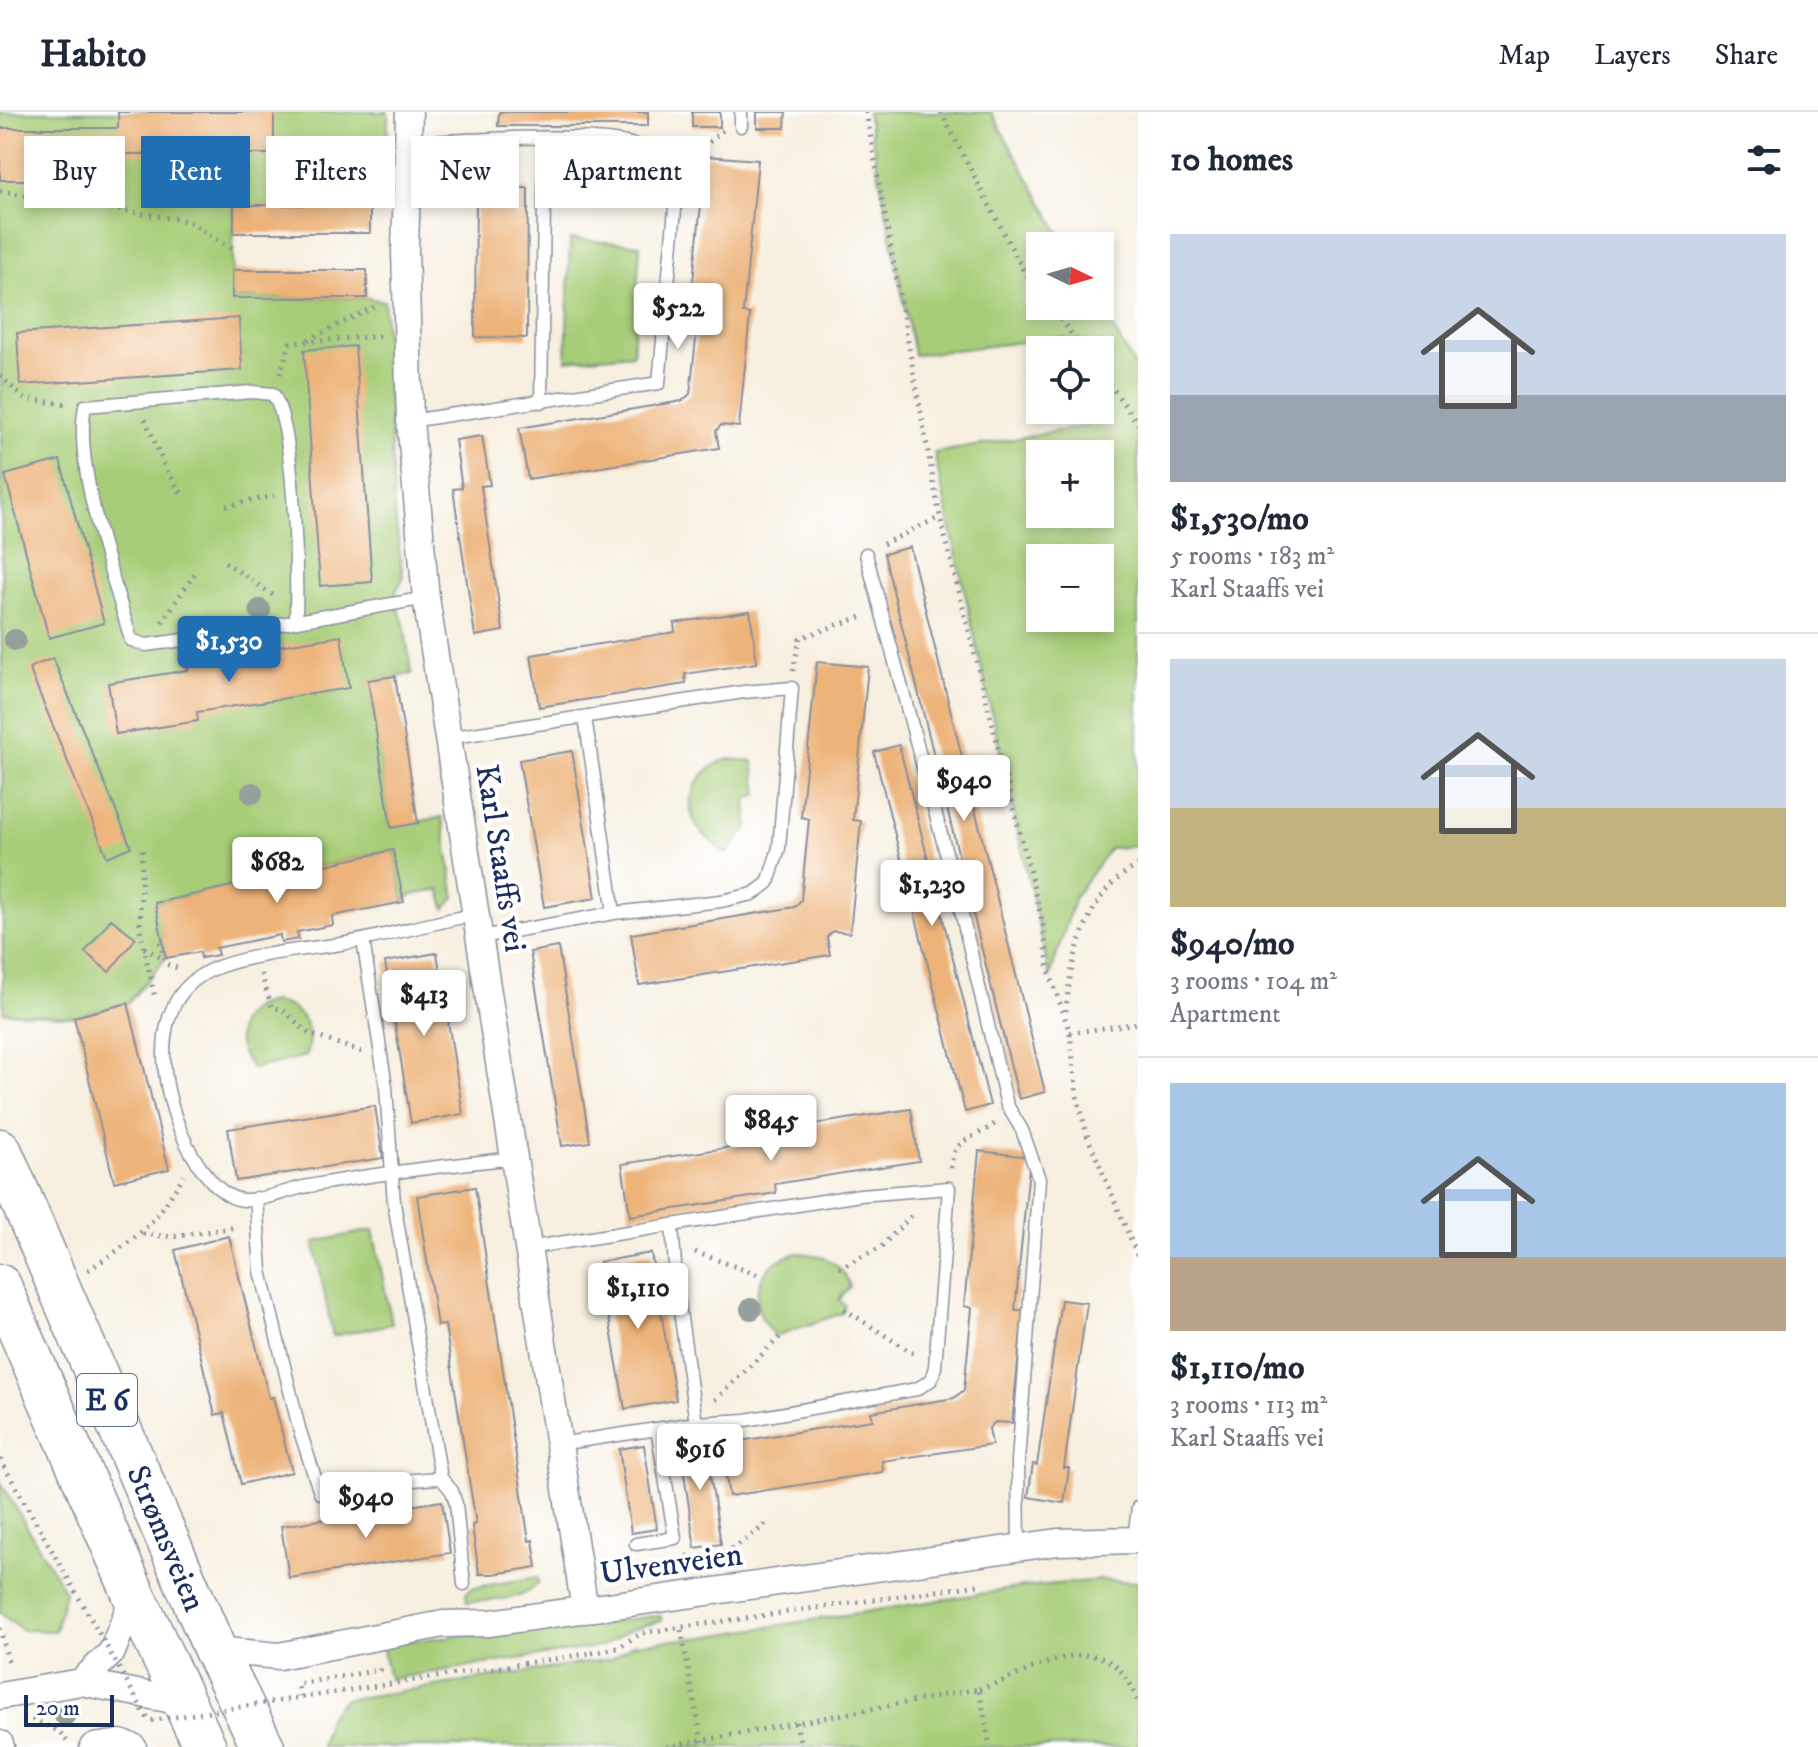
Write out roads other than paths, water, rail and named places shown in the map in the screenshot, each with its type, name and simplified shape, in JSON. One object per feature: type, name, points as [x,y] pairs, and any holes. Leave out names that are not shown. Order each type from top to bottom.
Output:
[{"type":"highway","name":"Strømsveien","points":[[0,1150],[215,1650],[263,1747]]},
{"type":"highway","name":"Strømsveien","points":[[0,1286],[134,1595],[205,1747]]},
{"type":"street","name":"Karl Staaffs vei","points":[[409,112],[406,288],[410,421],[426,598],[585,1610]]},
{"type":"street","name":"Ulvenveien","points":[[215,1650],[279,1656],[443,1624],[490,1623],[1019,1547],[1085,1540],[1136,1540]]},
{"type":"street","points":[[81,1682],[112,1652],[134,1595]]},
{"type":"street","points":[[0,1696],[81,1682],[183,1702]]},
{"type":"street","points":[[93,1747],[120,1743],[133,1747]]},
{"type":"lane","points":[[741,112],[741,126]]},
{"type":"lane","points":[[408,143],[535,139]]},
{"type":"lane","points":[[541,402],[544,208]]},
{"type":"lane","points":[[410,421],[659,383],[676,208]]},
{"type":"lane","points":[[296,615],[286,425],[273,394],[252,392],[85,406],[81,424],[88,478],[131,640],[146,645],[296,615],[426,598]]},
{"type":"lane","points":[[866,554],[956,890],[1007,1105],[1022,1130],[1039,1179],[1018,1461],[1019,1547]]},
{"type":"lane","points":[[447,738],[744,692],[792,688],[779,848],[768,883],[753,894],[721,901],[479,925],[256,958],[218,967],[190,984],[175,1002],[165,1025],[162,1051],[171,1106],[192,1160],[227,1195],[243,1200],[394,1172],[514,1158]]},
{"type":"lane","points":[[585,717],[614,913]]},
{"type":"lane","points":[[363,940],[382,1059],[394,1172],[394,1203],[441,1478],[452,1491],[456,1504],[464,1584]]},
{"type":"lane","points":[[528,1248],[860,1195],[949,1188],[935,1367],[931,1380],[917,1389],[746,1420],[696,1423],[559,1444]]},
{"type":"lane","points":[[256,1198],[261,1271],[302,1439],[320,1493],[373,1488],[409,1479],[441,1478]]},
{"type":"lane","points":[[672,1226],[696,1423]]},
{"type":"lane","points":[[636,1544],[675,1538],[657,1429]]},
{"type":"lane","points":[[1136,1540],[1138,1507]]}]
